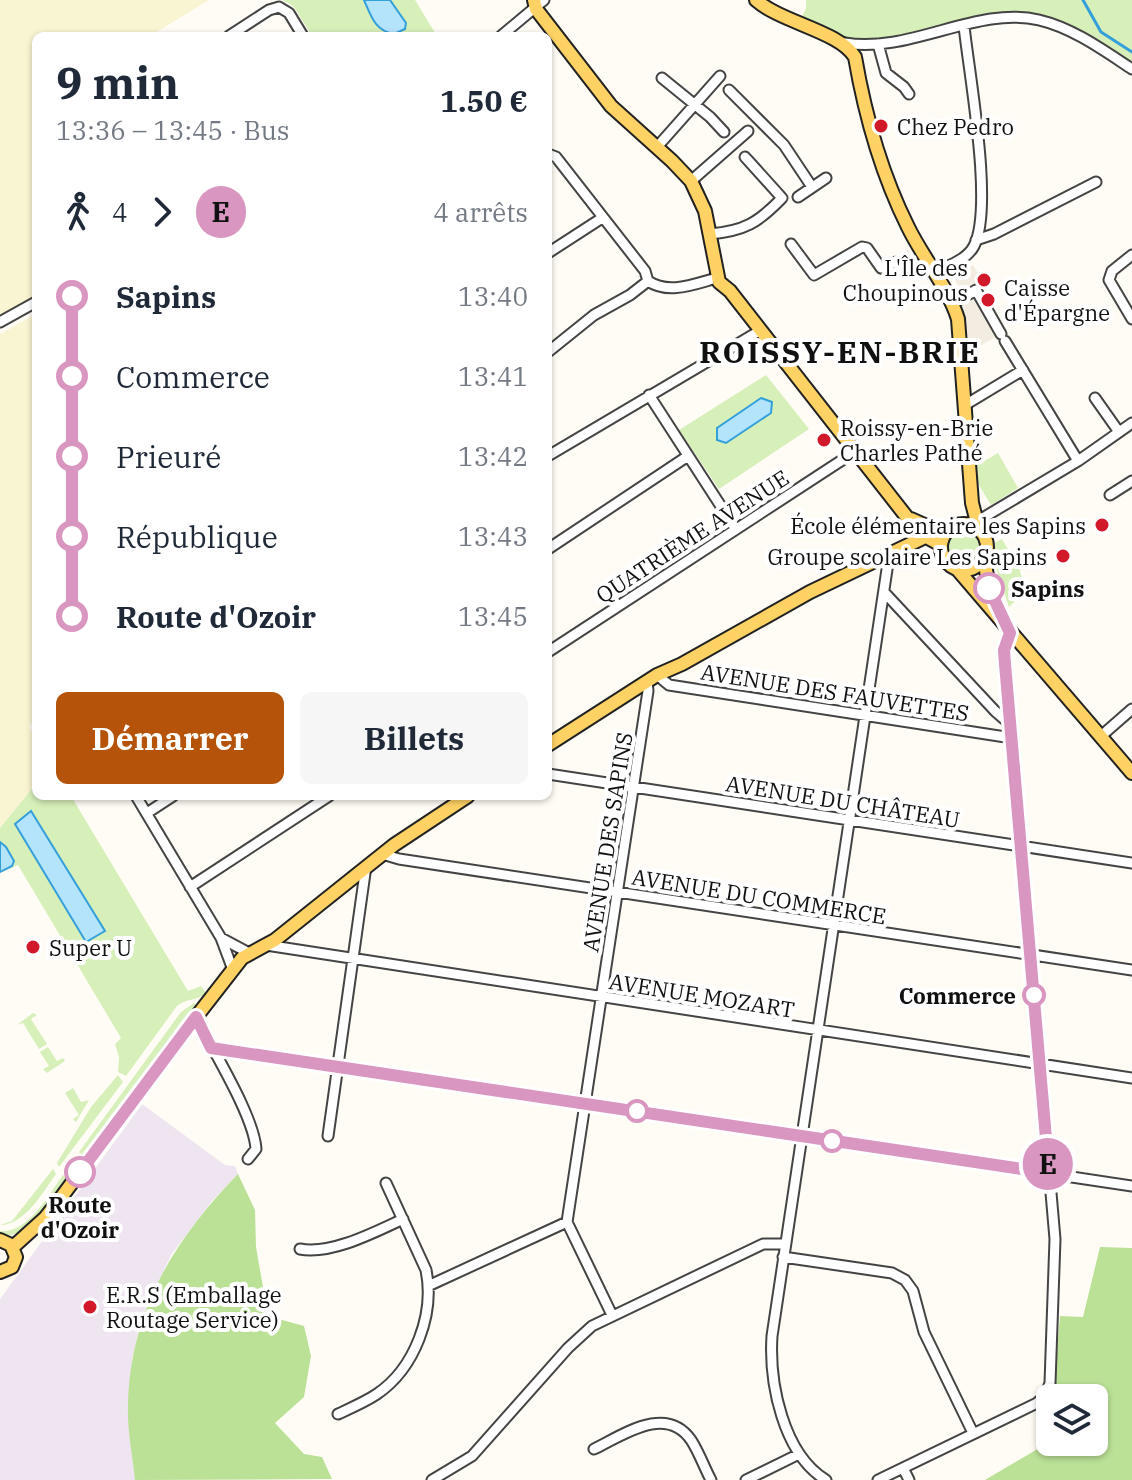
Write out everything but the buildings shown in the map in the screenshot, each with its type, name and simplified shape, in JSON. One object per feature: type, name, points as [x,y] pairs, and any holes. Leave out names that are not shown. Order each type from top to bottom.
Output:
[{"type":"main road","points":[[756,0],[766,8],[845,43],[858,52],[885,177],[914,251],[934,273],[952,304],[959,328],[972,503],[986,545],[984,558],[991,595],[1010,633]]},
{"type":"main road","points":[[538,3],[611,106],[691,181],[705,211],[717,278],[908,517],[941,545],[945,560],[957,569],[1132,773]]},
{"type":"main road","points":[[893,554],[909,529],[908,517]]},
{"type":"main road","points":[[552,742],[652,678],[810,592],[893,554],[927,532],[962,525],[978,526]]},
{"type":"main road","points":[[941,545],[949,530]]},
{"type":"main road","points":[[957,569],[972,568],[984,558]]},
{"type":"main road","points":[[13,1247],[45,1218],[196,1017],[249,953],[266,945],[382,854],[462,800]]},
{"type":"main road","points":[[0,1240],[13,1247],[16,1254],[14,1265],[0,1272]]},
{"type":"street","points":[[505,32],[538,3]]},
{"type":"street","points":[[236,32],[277,7],[288,11],[301,32]]},
{"type":"street","points":[[858,52],[878,44],[1015,16],[1036,19],[1071,31],[1132,69]]},
{"type":"street","points":[[934,273],[965,257],[976,240],[981,165],[964,26]]},
{"type":"street","points":[[878,44],[886,73],[909,94]]},
{"type":"street","points":[[657,147],[720,76]]},
{"type":"street","points":[[662,78],[724,132]]},
{"type":"street","points":[[729,90],[754,125],[784,145],[812,187]]},
{"type":"street","points":[[691,181],[754,125]]},
{"type":"street","points":[[552,156],[644,270],[648,281],[662,288],[678,288],[717,278]]},
{"type":"street","points":[[710,234],[739,231],[754,224],[782,198],[745,157]]},
{"type":"street","points":[[798,197],[826,178]]},
{"type":"street","points":[[976,240],[994,234],[1096,182]]},
{"type":"street","points":[[552,250],[602,218]]},
{"type":"street","points":[[791,244],[810,274],[814,275],[862,247],[867,248],[880,268],[896,262]]},
{"type":"street","points":[[1132,255],[1112,271],[1109,279],[1110,286],[1132,319]]},
{"type":"street","points":[[552,349],[594,315],[648,281]]},
{"type":"street","points":[[952,304],[976,290],[1078,461]]},
{"type":"street","points":[[0,322],[32,304]]},
{"type":"street","points":[[552,454],[761,330]]},
{"type":"street","points":[[965,405],[1023,370]]},
{"type":"street","points":[[649,395],[735,528]]},
{"type":"street","points":[[1095,398],[1119,432]]},
{"type":"street","points":[[978,526],[1132,423]]},
{"type":"street","name":"QUATRIÈME AVENUE","points":[[552,649],[856,451]]},
{"type":"street","points":[[552,546],[688,456]]},
{"type":"street","points":[[1110,495],[1132,481]]},
{"type":"street","points":[[826,1480],[808,1467],[799,1454],[777,1399],[772,1362],[773,1328],[865,714],[893,554]]},
{"type":"street","points":[[884,592],[1010,724]]},
{"type":"street","points":[[878,1480],[1039,1402],[1047,1393],[1050,1380],[1055,1239],[1004,650],[1010,633]]},
{"type":"street","name":"AVENUE DES FAUVETTES","points":[[652,678],[669,685],[1012,738]]},
{"type":"street","name":"AVENUE DES SAPINS","points":[[567,1222],[652,678]]},
{"type":"street","points":[[1100,737],[1132,709]]},
{"type":"street","name":"AVENUE DU CHÂTEAU","points":[[552,775],[1132,863]]},
{"type":"street","points":[[139,800],[221,938],[233,970]]},
{"type":"street","points":[[147,813],[167,800]]},
{"type":"street","points":[[190,887],[323,800]]},
{"type":"street","name":"AVENUE DU COMMERCE","points":[[382,854],[618,893],[1132,970]]},
{"type":"street","points":[[328,1136],[366,866]]},
{"type":"street","points":[[221,938],[249,953]]},
{"type":"street","name":"AVENUE MOZART","points":[[266,945],[1132,1078]]},
{"type":"street","points":[[196,1017],[255,1139],[256,1149],[248,1159]]},
{"type":"street","points":[[211,1048],[1132,1186]]},
{"type":"street","points":[[338,1414],[377,1394],[402,1369],[422,1331],[428,1286],[421,1256],[386,1183]]},
{"type":"street","points":[[300,1249],[318,1249],[361,1239],[403,1219]]},
{"type":"street","points":[[428,1286],[567,1222],[612,1315]]},
{"type":"street","points":[[432,1480],[450,1476],[479,1450],[580,1336],[612,1315],[763,1244],[785,1244]]},
{"type":"street","points":[[783,1257],[892,1273],[906,1281],[914,1294],[927,1339],[973,1433]]},
{"type":"street","points":[[594,1449],[644,1425],[669,1424],[691,1440],[711,1480]]},
{"type":"street","points":[[746,1480],[799,1454]]},
{"type":"street","points":[[903,1468],[909,1480]]},
{"type":"shaded area","points":[[0,0],[209,0],[157,32],[32,32],[32,300],[0,318]]},
{"type":"shaded area","points":[[973,265],[979,275],[974,279],[1004,332],[970,352],[963,308],[957,296],[962,293],[953,276]]},
{"type":"shaded area","points":[[32,316],[32,722],[29,727],[32,732],[32,789],[0,828],[0,334]]},
{"type":"shaded area","points":[[142,1104],[225,1165],[235,1166],[238,1174],[212,1201],[171,1255],[140,1322],[132,1360],[128,1415],[135,1480],[0,1480],[0,1299]]},
{"type":"green space","points":[[283,0],[415,0],[435,32],[310,32],[294,7]]},
{"type":"green space","points":[[806,0],[1132,0],[1132,69],[1071,31],[1015,16],[909,40],[845,43],[801,19]]},
{"type":"green space","points":[[766,375],[809,429],[719,489],[679,430]]},
{"type":"green space","points":[[998,453],[1018,488],[991,505],[977,482],[976,466]]},
{"type":"green space","points":[[963,529],[976,534],[981,547],[976,560],[963,565],[950,560],[945,547],[950,534]]},
{"type":"green space","points":[[1002,539],[1019,568],[1026,590],[1009,607],[996,568],[993,544]]},
{"type":"green space","points":[[32,789],[32,800],[73,800],[188,991],[201,986],[206,993],[177,1006],[126,1076],[118,1072],[119,1057],[115,1044],[121,1038],[18,865],[0,873],[0,828]]},
{"type":"green space","points":[[194,1003],[199,1006],[86,1158],[79,1152],[181,1012]]},
{"type":"green space","points":[[33,1013],[37,1015],[31,1019],[47,1044],[39,1049],[23,1023],[17,1025]]},
{"type":"green space","points":[[48,1047],[57,1061],[63,1058],[65,1061],[47,1073],[43,1069],[49,1066],[40,1052]]},
{"type":"green space","points":[[118,1075],[123,1082],[59,1167],[57,1163],[91,1107]]},
{"type":"green space","points":[[73,1088],[81,1102],[89,1100],[76,1122],[73,1119],[79,1115],[65,1093]]},
{"type":"green space","points":[[53,1169],[56,1174],[32,1207],[17,1220],[0,1225],[12,1221]]},
{"type":"green space","points":[[238,1174],[255,1210],[256,1247],[268,1316],[304,1326],[311,1356],[304,1397],[275,1423],[304,1454],[322,1457],[332,1479],[135,1480],[128,1419],[129,1382],[144,1316],[173,1256],[214,1200]]},
{"type":"green space","points":[[63,1175],[69,1180],[40,1217],[21,1231],[0,1235],[0,1231],[10,1230],[29,1220]]},
{"type":"green space","points":[[1100,1247],[1132,1248],[1132,1480],[985,1480],[1036,1450],[1036,1456],[1108,1456],[1108,1384],[1054,1384],[1060,1316],[1083,1317]]},
{"type":"water","points":[[364,0],[390,0],[406,23],[405,29],[388,32],[374,22]]},
{"type":"water","points":[[761,398],[772,402],[771,413],[726,443],[717,440],[717,428]]},
{"type":"water","points":[[31,811],[105,931],[86,942],[15,824]]},
{"type":"water","points":[[0,842],[14,861],[12,866],[0,872]]},
{"type":"waterway","points":[[1083,0],[1101,32],[1132,52]]},
{"type":"tunnel","points":[[896,262],[910,254]]},
{"type":"bus line","name":"E","points":[[80,1172],[196,1017],[211,1048],[1049,1173],[1005,664],[1004,650],[1010,633],[989,588]]},
{"type":"place","name":"Chez Pedro","points":[[881,126]]},
{"type":"place","name":"L'Île des Choupinous","points":[[984,280]]},
{"type":"place","name":"Caisse d'Épargne","points":[[988,300]]},
{"type":"place","name":"Roissy-en-Brie Charles Pathé","points":[[824,440]]},
{"type":"place","name":"École élémentaire les Sapins","points":[[1102,525]]},
{"type":"place","name":"Groupe scolaire Les Sapins","points":[[1063,556]]},
{"type":"place","name":"Sapins","points":[[989,588]]},
{"type":"place","name":"Super U","points":[[33,947]]},
{"type":"place","name":"Commerce","points":[[1034,995]]},
{"type":"place","name":"Route d'Ozoir","points":[[80,1172]]},
{"type":"place","name":"E.R.S (Emballage Routage Service)","points":[[90,1307]]},
{"type":"district","name":"ROISSY-EN-BRIE","points":[[840,351]]}]
